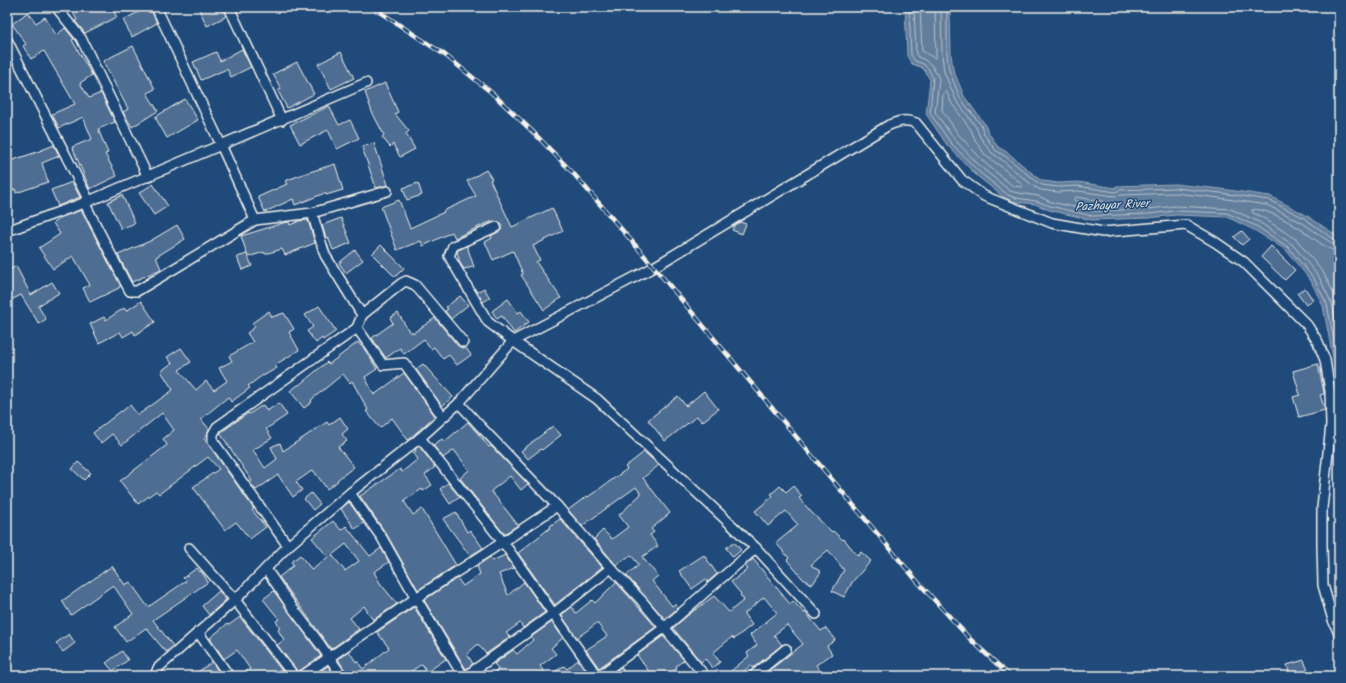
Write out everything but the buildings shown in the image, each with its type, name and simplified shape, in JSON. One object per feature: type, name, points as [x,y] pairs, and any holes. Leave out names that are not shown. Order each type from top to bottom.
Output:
[{"type":"street","points":[[56,7],[81,38],[148,177]]},
{"type":"street","points":[[156,7],[255,220]]},
{"type":"street","points":[[229,7],[282,120]]},
{"type":"street","points":[[7,40],[130,290],[137,291],[255,220],[312,213],[387,191]]},
{"type":"street","points":[[7,231],[148,177],[366,83]]},
{"type":"street","points":[[155,676],[158,668],[235,600],[288,546],[350,493],[420,438],[459,403],[513,341],[654,267],[889,125],[900,121],[909,120],[916,123],[962,180],[984,196],[1052,224],[1103,232],[1186,225],[1215,242],[1244,262],[1308,325],[1318,342],[1325,360],[1330,391],[1331,425],[1322,508],[1323,586],[1333,620],[1339,634]]},
{"type":"street","points":[[312,213],[324,255],[362,315]]},
{"type":"street","points":[[496,227],[452,246],[449,256],[488,322],[597,399],[756,548],[816,614]]},
{"type":"street","points":[[288,546],[213,441],[213,434],[216,427],[357,328],[362,315],[406,281],[412,283],[463,342]]},
{"type":"street","points":[[357,328],[383,365],[404,363],[443,417]]},
{"type":"street","points":[[459,403],[557,506],[641,600],[705,676]]},
{"type":"street","points":[[420,438],[503,542],[552,614],[598,676],[664,628],[756,548]]},
{"type":"street","points":[[350,493],[382,538],[416,598],[464,676],[552,614],[611,568]]},
{"type":"street","points":[[302,676],[416,598],[557,506]]},
{"type":"street","points":[[189,548],[235,600],[294,676]]},
{"type":"street","points":[[266,569],[342,676]]},
{"type":"street","points":[[198,632],[229,676]]},
{"type":"street","points":[[753,676],[786,649]]},
{"type":"water","name":"Pazhayar River","points":[[905,7],[951,7],[951,54],[953,69],[964,96],[984,123],[998,147],[1007,152],[1039,179],[1058,183],[1078,182],[1116,188],[1116,186],[1175,184],[1270,196],[1306,215],[1339,237],[1339,389],[1323,306],[1311,281],[1286,250],[1254,230],[1227,217],[1176,215],[1149,218],[1092,220],[1049,210],[1035,204],[1016,202],[1006,199],[976,175],[947,145],[926,114],[930,80],[925,71],[921,67],[912,64],[907,56]]},
{"type":"railway","points":[[372,7],[445,55],[492,93],[573,173],[654,267],[917,581],[971,640],[1010,676]]}]
